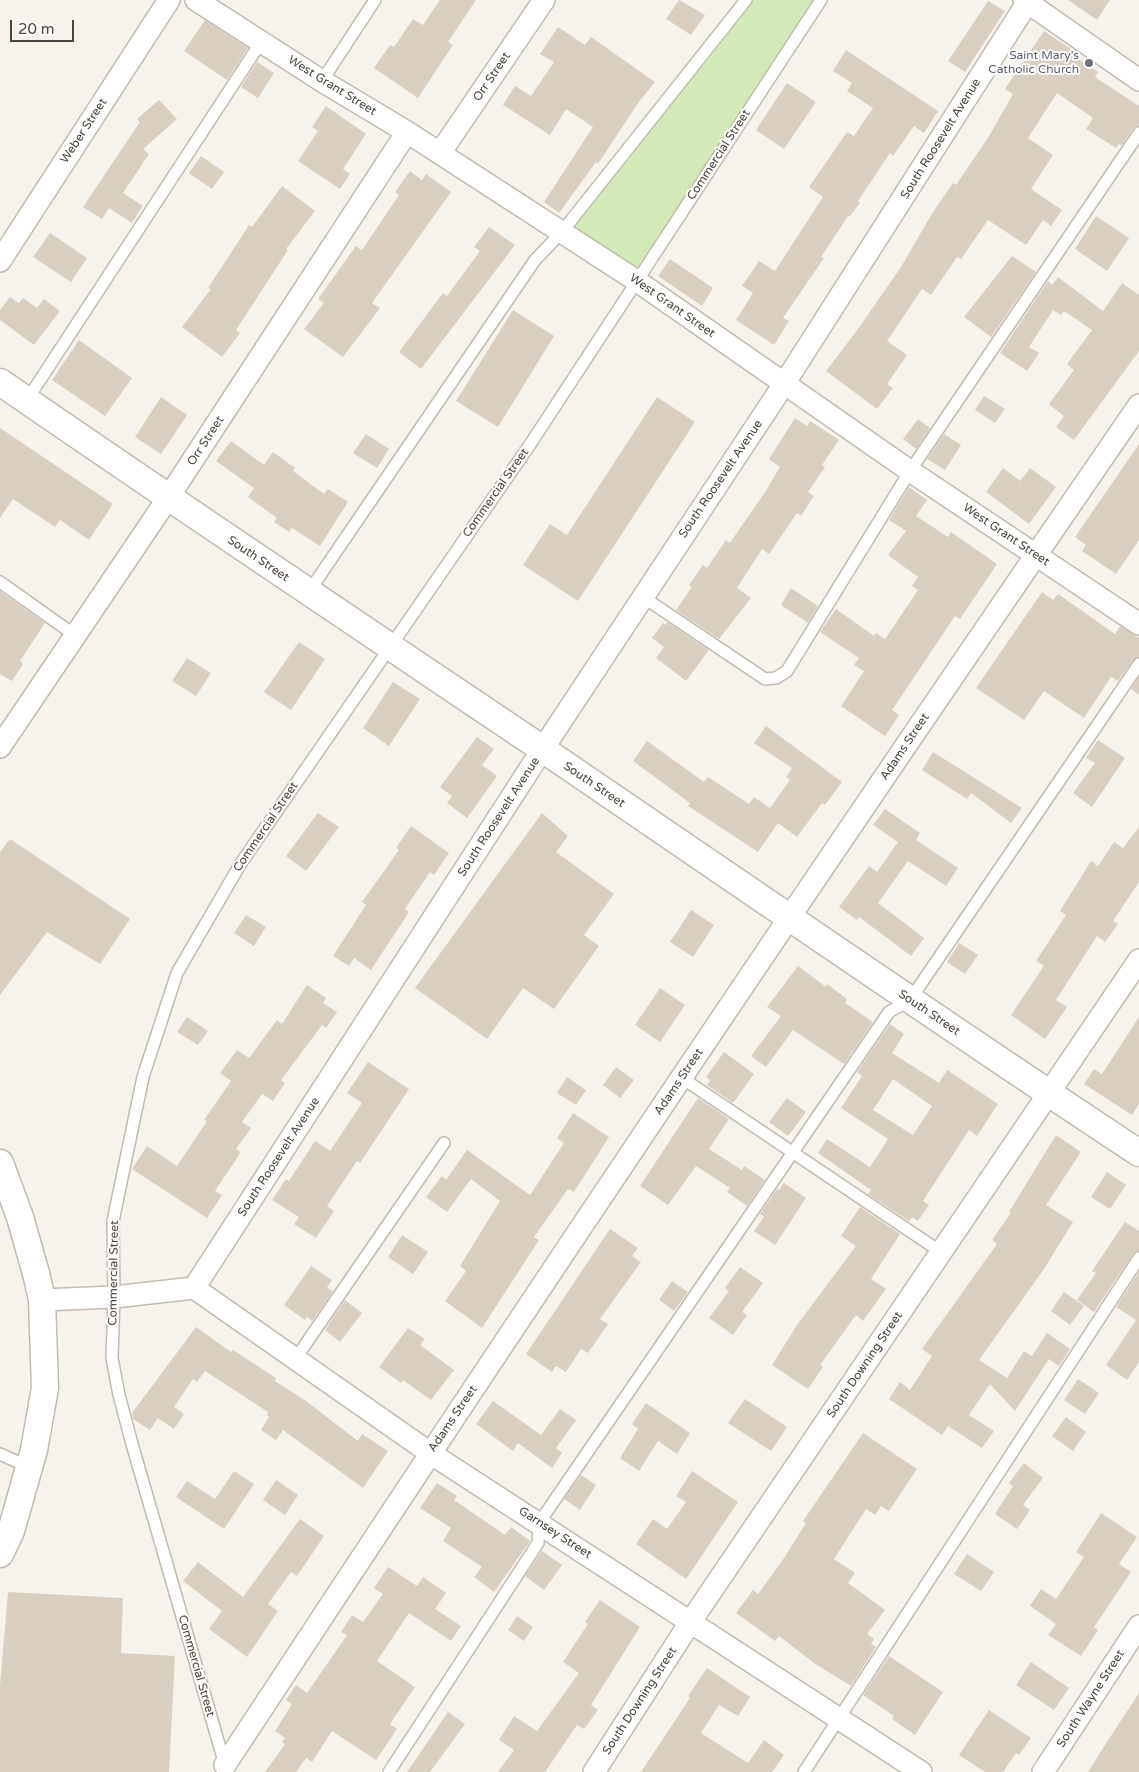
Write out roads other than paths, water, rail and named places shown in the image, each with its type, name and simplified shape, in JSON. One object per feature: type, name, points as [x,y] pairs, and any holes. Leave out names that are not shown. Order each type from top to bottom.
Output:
[{"type":"street","name":"Weber Street","points":[[0,261],[169,0]]},
{"type":"street","name":"West Grant Street","points":[[196,0],[322,81],[440,153],[637,281],[910,471],[1139,624]]},
{"type":"street","name":"Orr Street","points":[[440,153],[544,0]]},
{"type":"street","points":[[1027,1],[1139,80]]},
{"type":"street","name":"South Roosevelt Avenue","points":[[194,1288],[542,750],[784,384],[1027,1]]},
{"type":"street","name":"Orr Street","points":[[0,747],[168,498],[407,132]]},
{"type":"street","name":"South Street","points":[[0,382],[788,918],[1139,1153]]},
{"type":"street","name":"Adams Street","points":[[226,1768],[430,1453],[788,918],[1139,404]]},
{"type":"street","name":"South Downing Street","points":[[594,1772],[692,1621],[1139,960]]},
{"type":"street","points":[[0,1164],[20,1217],[42,1300],[45,1388],[29,1467],[11,1531],[0,1554]]},
{"type":"street","points":[[42,1300],[114,1297],[194,1288]]},
{"type":"street","name":"Garnsey Street","points":[[194,1288],[430,1453],[692,1621],[921,1772]]},
{"type":"street","name":"South Wayne Street","points":[[1042,1772],[1139,1626]]},
{"type":"lane","points":[[322,81],[374,0]]},
{"type":"lane","points":[[308,592],[535,260],[561,233],[746,0]]},
{"type":"lane","name":"Commercial Street","points":[[226,1768],[118,1395],[112,1358],[114,1297],[113,1221],[143,1077],[176,972],[241,863],[531,443],[821,0]]},
{"type":"lane","points":[[26,400],[261,42]]},
{"type":"lane","points":[[643,597],[765,679],[776,678],[787,671],[910,471],[1139,133]]},
{"type":"lane","points":[[0,582],[76,636]]},
{"type":"lane","points":[[389,1772],[538,1543],[539,1523],[889,1012],[910,1000],[1139,664]]},
{"type":"lane","points":[[682,1078],[941,1252]]},
{"type":"lane","points":[[296,1358],[444,1143]]},
{"type":"lane","points":[[804,1772],[1139,1258]]},
{"type":"lane","points":[[0,1454],[29,1467]]},
{"type":"place","name":"Saint Mary’s Catholic Church","points":[[1089,63]]}]
